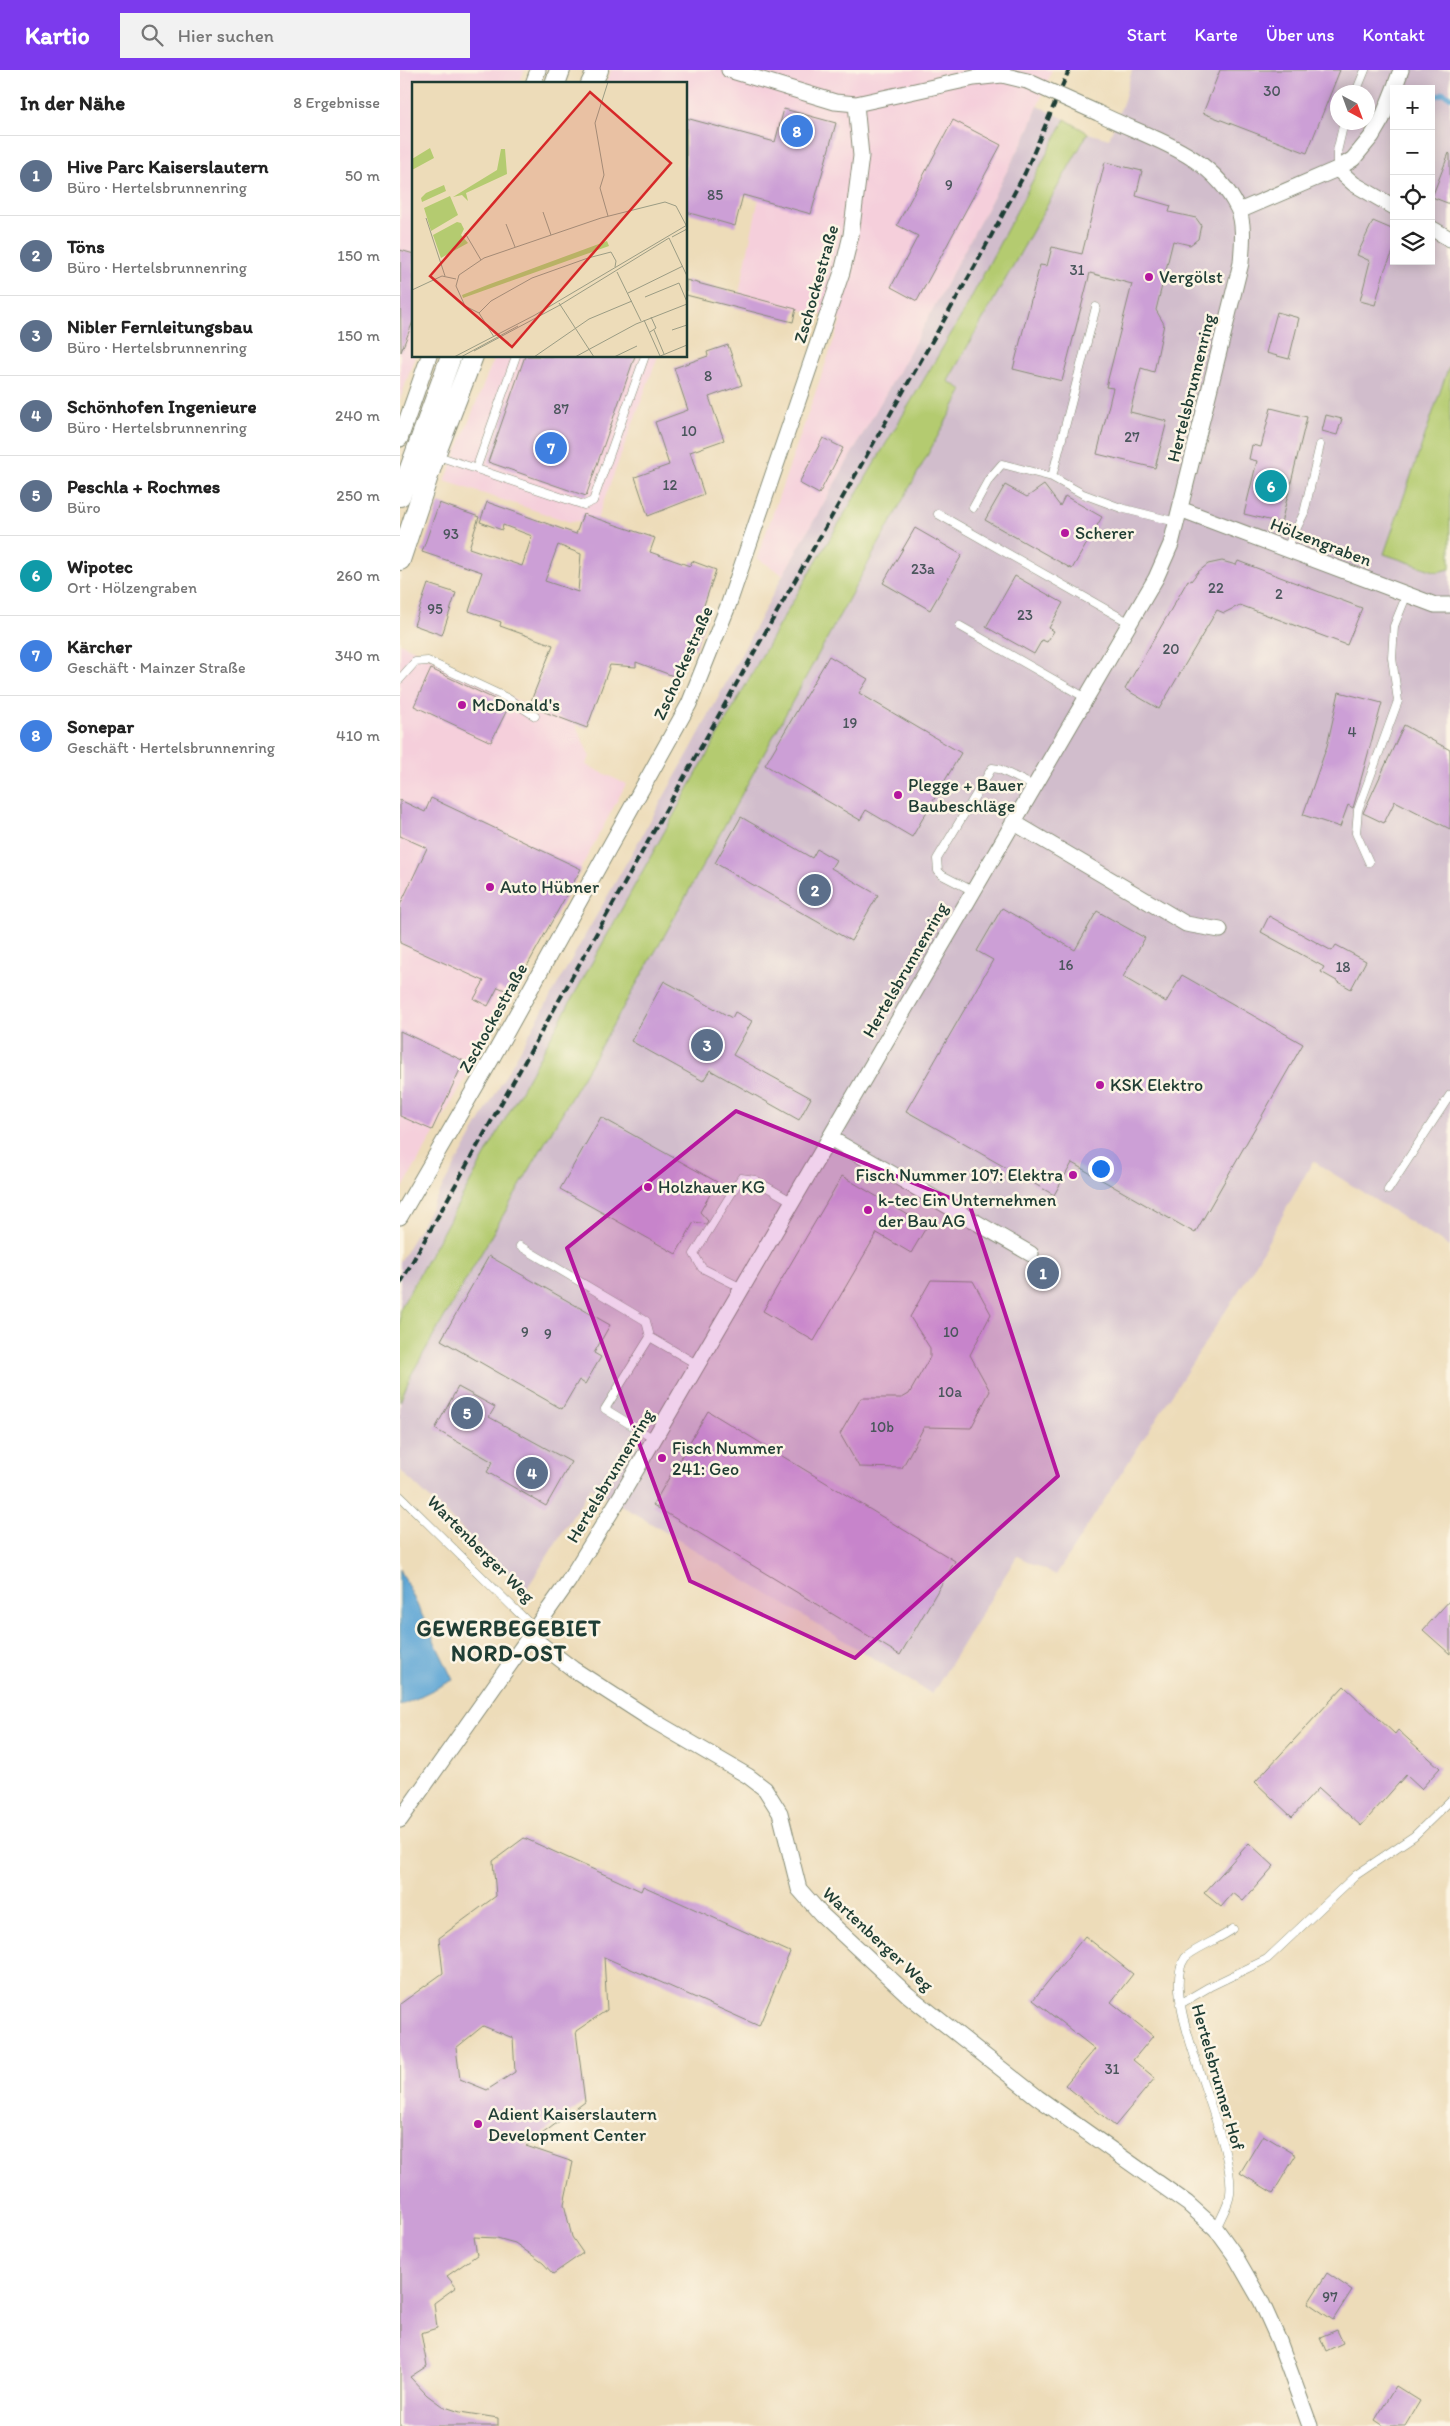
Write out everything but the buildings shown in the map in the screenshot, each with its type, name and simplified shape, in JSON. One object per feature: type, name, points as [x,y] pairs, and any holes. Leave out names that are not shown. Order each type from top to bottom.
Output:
[{"type":"main road","points":[[556,82],[560,70]]},
{"type":"main road","points":[[592,82],[598,70]]},
{"type":"main road","points":[[400,496],[450,358]]},
{"type":"main road","points":[[400,560],[472,358]]},
{"type":"street","points":[[534,82],[538,70]]},
{"type":"street","name":"Hertelsbrunnenring","points":[[400,1820],[568,1582],[698,1365],[1156,578],[1172,544],[1241,263],[1242,237],[1239,211],[1219,181],[1195,159],[1169,143],[1098,114],[1027,81],[1002,75],[974,78],[856,104],[835,102],[729,70]]},
{"type":"street","points":[[1395,85],[1401,70]]},
{"type":"street","points":[[1239,211],[1337,168],[1353,159],[1363,148],[1382,119],[1390,99]]},
{"type":"street","name":"Zschockestraße","points":[[400,1217],[495,1052],[689,704],[728,606],[842,272],[851,235],[862,156],[856,104]]},
{"type":"street","points":[[1337,168],[1354,184],[1390,205]]},
{"type":"street","points":[[1435,230],[1450,239]]},
{"type":"street","points":[[400,439],[428,358]]},
{"type":"street","name":"Hölzengraben","points":[[1178,515],[1287,548],[1435,605],[1450,605]]},
{"type":"street","points":[[1013,822],[1186,924],[1220,930]]},
{"type":"street","points":[[830,1138],[1031,1254]]},
{"type":"street","name":"Wartenberger Weg","points":[[533,1632],[573,1669],[660,1725],[748,1776],[764,1789],[780,1813],[799,1889],[822,1914],[908,1995],[1037,2097],[1187,2203],[1216,2229],[1234,2254],[1261,2301],[1279,2342],[1310,2426]]},
{"type":"lane","points":[[1359,85],[1365,70]]},
{"type":"lane","points":[[1337,168],[1337,152],[1342,130]]},
{"type":"lane","points":[[1052,477],[1096,307]]},
{"type":"lane","points":[[476,469],[515,358]]},
{"type":"lane","points":[[436,455],[584,505],[593,501],[644,358]]},
{"type":"lane","points":[[1287,548],[1304,514],[1320,445]]},
{"type":"lane","points":[[973,508],[990,479],[1002,464],[1052,477],[1083,494],[1121,508],[1178,515]]},
{"type":"lane","points":[[938,514],[1130,623]]},
{"type":"lane","points":[[1369,862],[1356,833],[1358,810],[1398,701],[1392,658],[1394,626],[1407,594]]},
{"type":"lane","points":[[960,626],[1086,698]]},
{"type":"lane","points":[[400,679],[414,662],[428,661],[507,698],[535,716]]},
{"type":"lane","points":[[973,891],[942,875],[936,865],[937,859],[992,768],[1000,768],[1034,786]]},
{"type":"lane","points":[[1388,1190],[1450,1095]]},
{"type":"lane","points":[[742,1288],[702,1268],[694,1254],[741,1178],[755,1180],[793,1202]]},
{"type":"lane","points":[[520,1246],[646,1321],[650,1336],[698,1365]]},
{"type":"lane","points":[[650,1336],[605,1409],[654,1439]]},
{"type":"lane","name":"Wartenberger Weg","points":[[400,1496],[533,1632]]},
{"type":"lane","points":[[1180,2004],[1209,1987],[1267,1959],[1356,1875],[1414,1836],[1450,1801]]},
{"type":"lane","name":"Hertelsbrunner Hof","points":[[1216,2229],[1230,2194],[1227,2162],[1180,2004],[1181,1969],[1186,1957],[1233,1928]]},
{"type":"highlighted area","points":[[736,1111],[970,1206],[1058,1476],[855,1658],[690,1581],[567,1248]]},
{"type":"shaded area","points":[[400,70],[525,70],[520,82],[412,82],[412,358],[414,358],[400,400]]},
{"type":"shaded area","points":[[611,70],[1052,70],[1027,134],[919,335],[783,575],[757,558],[841,320],[739,294],[763,178],[688,156],[688,82],[606,82]]},
{"type":"shaded area","points":[[1132,70],[1450,70],[1450,1247],[1313,1161],[1252,1270],[1056,1575],[1017,1556],[932,1694],[591,1487],[526,1590],[400,1470],[400,1402],[411,1375],[663,938],[963,390],[948,381],[1088,133],[1109,139],[1124,100]]},
{"type":"shaded area","points":[[1038,106],[1065,119],[962,315],[780,623],[493,1147],[400,1311],[400,1262],[692,747],[783,575],[919,335],[1027,134]]},
{"type":"shaded area","points":[[494,358],[657,358],[597,519],[570,522],[445,481]]},
{"type":"shaded area","points":[[400,643],[529,706],[575,723],[590,757],[586,765],[626,784],[513,995],[400,1193]]},
{"type":"green space","points":[[1065,119],[1088,133],[948,381],[963,390],[663,938],[411,1375],[400,1402],[400,1309],[780,623],[962,315]]},
{"type":"green space","points":[[1450,363],[1450,569],[1437,572],[1384,554]]},
{"type":"water","points":[[400,1569],[453,1680],[400,1706]]},
{"type":"waterway","points":[[1435,97],[1444,93],[1450,97]]},
{"type":"railway","points":[[400,1284],[761,640],[975,266],[1025,173],[1069,70]]},
{"type":"place","name":"Sonepar","points":[[797,131]]},
{"type":"place","name":"Vergölst","points":[[1149,277]]},
{"type":"place","name":"Kärcher","points":[[551,448]]},
{"type":"place","name":"Wipotec","points":[[1271,486]]},
{"type":"place","name":"Scherer","points":[[1065,533]]},
{"type":"place","name":"McDonald's","points":[[462,705]]},
{"type":"place","name":"Plegge + Bauer Baubeschläge","points":[[898,795]]},
{"type":"place","name":"Auto Hübner","points":[[490,887]]},
{"type":"place","name":"Töns","points":[[815,890]]},
{"type":"place","name":"Nibler Fernleitungsbau","points":[[707,1045]]},
{"type":"place","name":"KSK Elektro","points":[[1100,1085]]},
{"type":"place","name":"Fisch Nummer 107: Elektra","points":[[1073,1175]]},
{"type":"place","name":"Holzhauer KG","points":[[648,1187]]},
{"type":"place","name":"k-tec Ein Unternehmen der Bau AG","points":[[868,1210]]},
{"type":"place","name":"Hive Parc Kaiserslautern","points":[[1043,1273]]},
{"type":"place","name":"Peschla + Rochmes","points":[[467,1413]]},
{"type":"place","name":"Fisch Nummer 241: Geo","points":[[662,1458]]},
{"type":"place","name":"Schönhofen Ingenieure","points":[[532,1473]]},
{"type":"place","name":"Adient Kaiserslautern Development Center","points":[[478,2124]]},
{"type":"district","name":"GEWERBEGEBIET NORD-OST","points":[[509,1640]]}]
